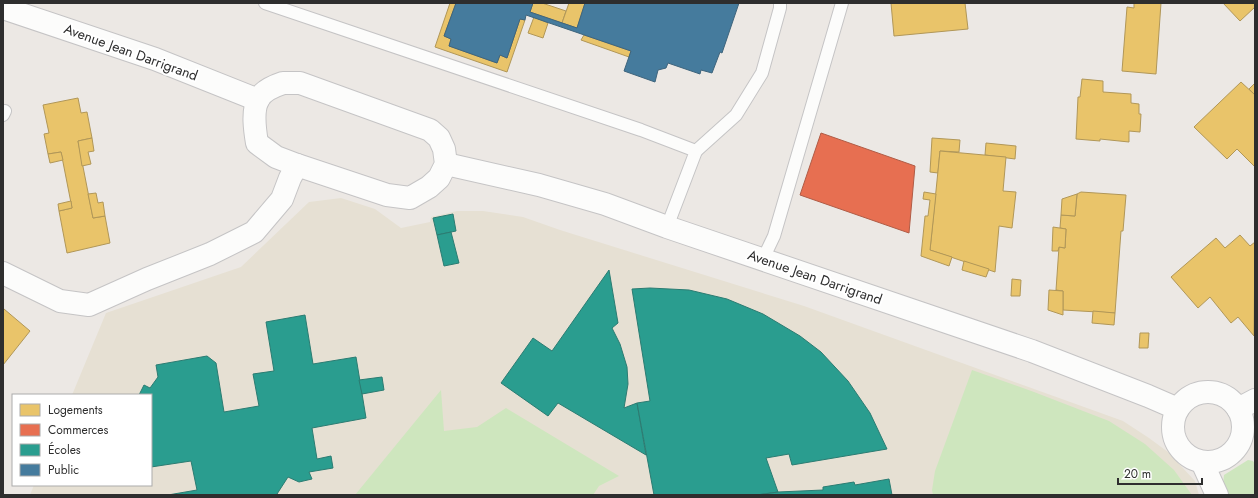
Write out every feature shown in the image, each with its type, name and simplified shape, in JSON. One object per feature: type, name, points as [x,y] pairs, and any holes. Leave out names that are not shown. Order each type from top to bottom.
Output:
[{"type":"street","name":"Avenue Jean Darrigrand","points":[[3,8],[155,59],[258,100]]},
{"type":"street","points":[[283,83],[300,84],[430,130],[439,138],[444,149],[446,164],[439,178],[430,187],[410,198],[387,195],[297,166],[276,157],[257,143],[254,126],[258,100],[271,87],[283,83]]},
{"type":"street","name":"Avenue Jean Darrigrand","points":[[446,164],[539,185],[597,202],[666,227],[1032,351],[1178,409]]},
{"type":"street","points":[[3,273],[60,301],[89,305],[147,279],[210,254],[254,232],[282,199],[290,178],[297,166]]},
{"type":"street","points":[[1213,392],[1232,401],[1246,405],[1242,418],[1248,442],[1237,447],[1227,457],[1215,462],[1202,462],[1192,459],[1182,452],[1176,442],[1173,431],[1174,420],[1178,409],[1184,401],[1193,396],[1213,392]]},
{"type":"street","points":[[1202,462],[1217,495]]},
{"type":"lane","points":[[265,3],[641,130],[696,151]]},
{"type":"lane","points":[[666,227],[696,151],[736,115],[762,73],[780,8],[780,3]]},
{"type":"lane","points":[[764,259],[774,236],[842,3]]},
{"type":"shaded area","points":[[341,198],[375,209],[401,228],[430,222],[431,217],[457,211],[483,211],[523,217],[560,230],[804,306],[1123,421],[1168,452],[1195,481],[1199,495],[30,495],[34,486],[152,486],[152,394],[72,394],[106,313],[241,267],[309,202]]},
{"type":"green space","points":[[972,370],[1109,421],[1145,444],[1174,470],[1192,495],[933,495],[932,490],[935,471]]},
{"type":"green space","points":[[441,390],[444,431],[477,427],[506,408],[619,476],[599,486],[593,495],[355,495]]},
{"type":"green space","points":[[1248,460],[1253,461],[1255,464],[1255,495],[1228,495],[1223,484],[1224,475]]},
{"type":"building: Logements","points":[[450,3],[456,3],[444,36],[451,39],[449,46],[497,63],[500,55],[507,58],[520,19],[525,20],[507,72],[435,47]]},
{"type":"building: Logements","points":[[533,3],[542,3],[566,11],[562,23],[530,12]]},
{"type":"building: Logements","points":[[569,3],[585,3],[577,28],[562,23]]},
{"type":"building: Logements","points":[[891,3],[965,3],[968,29],[894,36]]},
{"type":"building: Logements","points":[[1134,3],[1161,3],[1156,74],[1122,71],[1127,7],[1134,8]]},
{"type":"building: Logements","points":[[1223,3],[1255,3],[1255,7],[1240,21]]},
{"type":"building: Logements","points":[[534,17],[548,23],[543,38],[528,33]]},
{"type":"building: Logements","points":[[584,35],[631,51],[629,57],[581,40]]},
{"type":"building: Logements","points":[[1082,79],[1103,81],[1103,92],[1131,94],[1131,103],[1139,104],[1139,114],[1141,114],[1140,132],[1129,131],[1129,142],[1100,139],[1100,141],[1076,139],[1078,97],[1080,97]]},
{"type":"building: Logements","points":[[1241,82],[1255,95],[1255,167],[1237,149],[1227,159],[1194,127]]},
{"type":"building: Logements","points":[[1255,83],[1255,95],[1249,89]]},
{"type":"building: Logements","points":[[78,98],[81,113],[87,112],[92,138],[78,141],[93,218],[105,216],[110,243],[67,253],[59,211],[72,208],[61,152],[48,154],[44,134],[49,133],[43,105]]},
{"type":"building: Logements","points":[[92,138],[94,151],[88,152],[91,164],[82,166],[78,141]]},
{"type":"building: Logements","points":[[932,138],[960,140],[959,152],[940,151],[938,173],[930,172]]},
{"type":"building: Logements","points":[[986,143],[1016,146],[1015,159],[985,155]]},
{"type":"building: Logements","points":[[940,151],[1006,157],[1003,191],[1016,192],[1012,228],[999,226],[995,272],[930,250]]},
{"type":"building: Logements","points":[[61,152],[63,160],[50,163],[48,154]]},
{"type":"building: Logements","points":[[924,192],[936,194],[930,250],[952,257],[949,266],[921,256],[925,216],[928,216],[930,200],[923,199]]},
{"type":"building: Logements","points":[[1081,192],[1126,195],[1123,231],[1121,231],[1115,313],[1063,310],[1063,291],[1056,290],[1059,247],[1065,248],[1066,229],[1060,228],[1061,215],[1075,216],[1077,194]]},
{"type":"building: Logements","points":[[96,193],[98,203],[103,202],[105,216],[93,218],[88,194]]},
{"type":"building: Logements","points":[[1077,194],[1075,216],[1061,215],[1062,199]]},
{"type":"building: Logements","points":[[71,201],[72,208],[59,211],[58,204]]},
{"type":"building: Logements","points":[[1053,227],[1066,229],[1065,248],[1059,247],[1058,251],[1052,251]]},
{"type":"building: Logements","points":[[1240,235],[1250,246],[1255,242],[1254,336],[1238,317],[1231,323],[1210,297],[1198,308],[1171,277],[1216,238],[1225,248]]},
{"type":"building: Logements","points":[[964,261],[989,269],[986,277],[962,270]]},
{"type":"building: Logements","points":[[1012,279],[1021,280],[1020,296],[1011,296]]},
{"type":"building: Logements","points":[[1049,290],[1063,291],[1063,315],[1048,310]]},
{"type":"building: Logements","points":[[4,309],[30,331],[3,365],[3,310]]},
{"type":"building: Logements","points":[[1093,311],[1115,313],[1114,325],[1092,323]]},
{"type":"building: Logements","points":[[1140,333],[1149,333],[1148,348],[1139,348]]},
{"type":"building: Commerces","points":[[821,133],[915,166],[909,233],[800,195]]},
{"type":"building: Écoles","points":[[453,214],[456,231],[437,235],[433,218]]},
{"type":"building: Écoles","points":[[451,232],[459,263],[444,266],[437,235]]},
{"type":"building: Écoles","points":[[609,270],[618,323],[612,328],[620,344],[627,367],[628,384],[624,408],[637,403],[646,455],[558,403],[548,416],[501,383],[533,338],[552,351]]},
{"type":"building: Écoles","points":[[650,288],[689,290],[727,299],[763,314],[800,336],[821,352],[848,381],[870,413],[887,449],[792,465],[789,454],[766,458],[778,492],[757,495],[654,495],[637,403],[650,401],[632,289]]},
{"type":"building: Écoles","points":[[305,315],[313,364],[356,357],[366,418],[312,428],[317,459],[331,456],[333,468],[309,472],[312,479],[299,482],[288,477],[277,494],[279,495],[168,495],[197,490],[191,461],[152,467],[152,394],[140,394],[144,385],[150,388],[158,377],[156,365],[207,356],[216,363],[224,412],[259,406],[253,374],[274,371],[266,322]]},
{"type":"building: Écoles","points":[[382,377],[384,390],[362,394],[359,380]]},
{"type":"building: Écoles","points":[[889,479],[892,495],[757,495],[778,492],[823,490],[823,487],[854,482],[855,485]]},
{"type":"building: Public","points":[[456,3],[533,3],[530,12],[577,28],[585,3],[739,3],[722,53],[720,52],[712,73],[701,70],[700,74],[668,63],[666,68],[658,70],[655,82],[624,71],[631,51],[526,15],[525,20],[520,19],[507,58],[500,55],[497,63],[449,46],[451,39],[444,36]]}]
